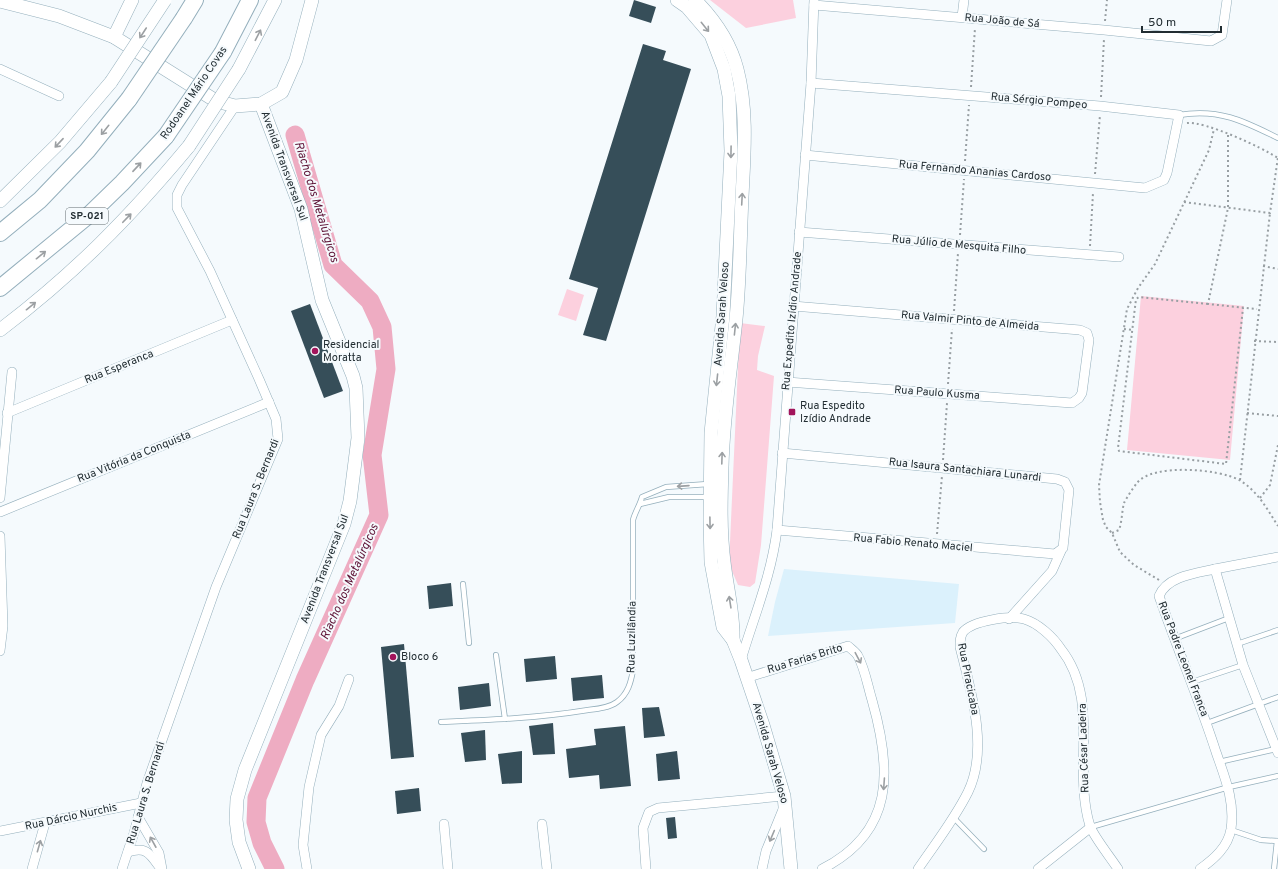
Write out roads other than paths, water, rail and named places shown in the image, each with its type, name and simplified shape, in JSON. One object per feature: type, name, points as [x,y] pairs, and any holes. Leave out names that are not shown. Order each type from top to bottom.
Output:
[{"type":"highway","points":[[0,234],[40,200],[87,152],[129,99],[195,0]]},
{"type":"highway","name":"Rodoanel Mário Covas","points":[[0,288],[90,214],[122,183],[166,136],[223,52],[250,0]]},
{"type":"main road","points":[[114,37],[132,0]]},
{"type":"main road","points":[[0,201],[60,142],[111,82],[165,0]]},
{"type":"main road","points":[[0,330],[53,288],[105,241],[152,190],[189,146],[239,68],[275,0]]},
{"type":"main road","points":[[0,1],[59,16],[114,37],[216,101],[234,106],[261,104],[282,92],[296,60],[312,0]]},
{"type":"main road","name":"Avenida Sarah Veloso","points":[[677,0],[687,7],[711,35],[724,68],[731,110],[731,151],[724,316],[711,433],[716,491]]},
{"type":"main road","name":"Avenida Sarah Veloso","points":[[695,0],[723,33],[732,53],[742,92],[743,110],[744,151],[736,316],[716,491],[711,562],[717,602],[723,627],[733,640],[741,660],[763,725],[784,800],[791,869]]},
{"type":"main road","name":"Avenida Transversal Sul","points":[[249,869],[239,842],[236,820],[237,799],[255,741],[344,524],[350,501],[358,438],[358,408],[353,376],[322,300],[301,209],[261,104]]},
{"type":"street","points":[[962,17],[964,0]]},
{"type":"street","name":"Rua João de Sá","points":[[814,2],[1211,41],[1222,35],[1227,0]]},
{"type":"street","name":"Rua Expedito Izídio Andrade","points":[[741,660],[773,559],[800,232],[804,155],[811,83],[814,2]]},
{"type":"street","points":[[0,69],[59,96]]},
{"type":"street","name":"Rua Sérgio Pompeo","points":[[811,83],[1100,106],[1179,115]]},
{"type":"street","name":"Rua Laura S. Bernardi","points":[[122,869],[141,803],[221,575],[278,439],[276,419],[269,402],[210,272],[181,219],[176,201],[182,185],[234,106]]},
{"type":"street","name":"Rua Fernando Ananias Cardoso","points":[[804,155],[964,169],[1145,188],[1164,180],[1168,173],[1179,115]]},
{"type":"street","name":"Rua Júlio de Mesquita Filho","points":[[800,232],[1089,256],[1119,257]]},
{"type":"street","name":"Rua Valmir Pinto de Almeida","points":[[793,306],[1084,331],[1088,335],[1089,340],[1082,392]]},
{"type":"street","name":"Rua Esperanca","points":[[7,413],[232,320]]},
{"type":"street","points":[[0,498],[12,372]]},
{"type":"street","name":"Rua Paulo Kusma","points":[[787,382],[948,393],[1064,404],[1076,401],[1082,392]]},
{"type":"street","name":"Rua Vitória da Conquista","points":[[0,512],[269,402]]},
{"type":"street","name":"Rua Isaura Santachiara Lunardi","points":[[782,453],[942,467],[1063,480],[1069,490],[1064,541],[1061,551]]},
{"type":"street","name":"Rua Fabio Renato Maciel","points":[[776,530],[1049,554],[1055,554],[1061,551]]},
{"type":"street","points":[[0,536],[3,606],[0,651]]},
{"type":"street","points":[[1009,619],[1052,571],[1061,551]]},
{"type":"street","name":"Rua Padre Leonel Franca","points":[[1200,869],[1218,854],[1231,830],[1232,807],[1229,787],[1192,682],[1174,639],[1159,596],[1161,590],[1179,578],[1214,569],[1278,557]]},
{"type":"street","points":[[1214,569],[1243,665],[1277,750]]},
{"type":"street","name":"Rua César Ladeira","points":[[976,624],[1009,619],[1023,619],[1042,629],[1061,648],[1072,664],[1080,686],[1083,704],[1086,803],[1091,827],[1118,869]]},
{"type":"street","name":"Rua Piracicaba","points":[[918,869],[968,792],[976,759],[974,705],[960,647],[960,638],[964,631],[976,624]]},
{"type":"street","name":"Rua Farias Brito","points":[[746,678],[848,646],[858,656],[879,726],[884,770],[882,799],[875,818],[856,847],[842,859],[822,869]]},
{"type":"street","points":[[307,869],[303,845],[309,787],[321,735],[339,706],[349,679]]},
{"type":"street","points":[[646,869],[643,828],[650,812],[658,808],[784,800],[766,850],[762,869]]},
{"type":"street","name":"Rua Dárcio Nurchis","points":[[0,832],[141,803]]},
{"type":"street","points":[[138,817],[158,853],[162,869]]},
{"type":"street","points":[[32,869],[45,823]]},
{"type":"street","points":[[444,824],[448,869]]},
{"type":"street","points":[[542,824],[547,869]]},
{"type":"street","points":[[1038,869],[1091,827]]},
{"type":"street","points":[[128,852],[141,849],[146,851],[162,869]]},
{"type":"lane","points":[[1179,115],[1200,112],[1219,114],[1245,121],[1278,138]]},
{"type":"lane","name":"Rua Luzilândia","points":[[441,722],[505,719],[573,713],[609,707],[617,702],[625,694],[631,682],[633,520],[642,496],[666,487],[716,491]]},
{"type":"lane","points":[[640,504],[654,500],[716,491]]},
{"type":"lane","points":[[464,584],[469,644]]},
{"type":"lane","points":[[1174,639],[1229,618]]},
{"type":"lane","points":[[1237,644],[1278,630]]},
{"type":"lane","points":[[496,656],[505,719]]},
{"type":"lane","points":[[1192,682],[1243,665]]},
{"type":"lane","points":[[1207,723],[1278,697]]},
{"type":"lane","points":[[1219,762],[1277,750]]},
{"type":"lane","points":[[1091,827],[1229,787],[1278,776]]},
{"type":"lane","points":[[953,817],[984,849]]},
{"type":"lane","points":[[1231,830],[1261,840],[1278,841],[1274,869]]},
{"type":"waterway","name":"Riacho dos Metalúrgicos","points":[[275,869],[262,843],[256,822],[257,798],[305,680],[379,515],[372,455],[386,369],[382,327],[370,301],[333,265],[295,135]]},
{"type":"place","name":"Residencial Moratta","points":[[315,351]]},
{"type":"place","name":"Rua Espedito Izídio Andrade","points":[[792,412]]},
{"type":"place","name":"Bloco 6","points":[[393,657]]}]
